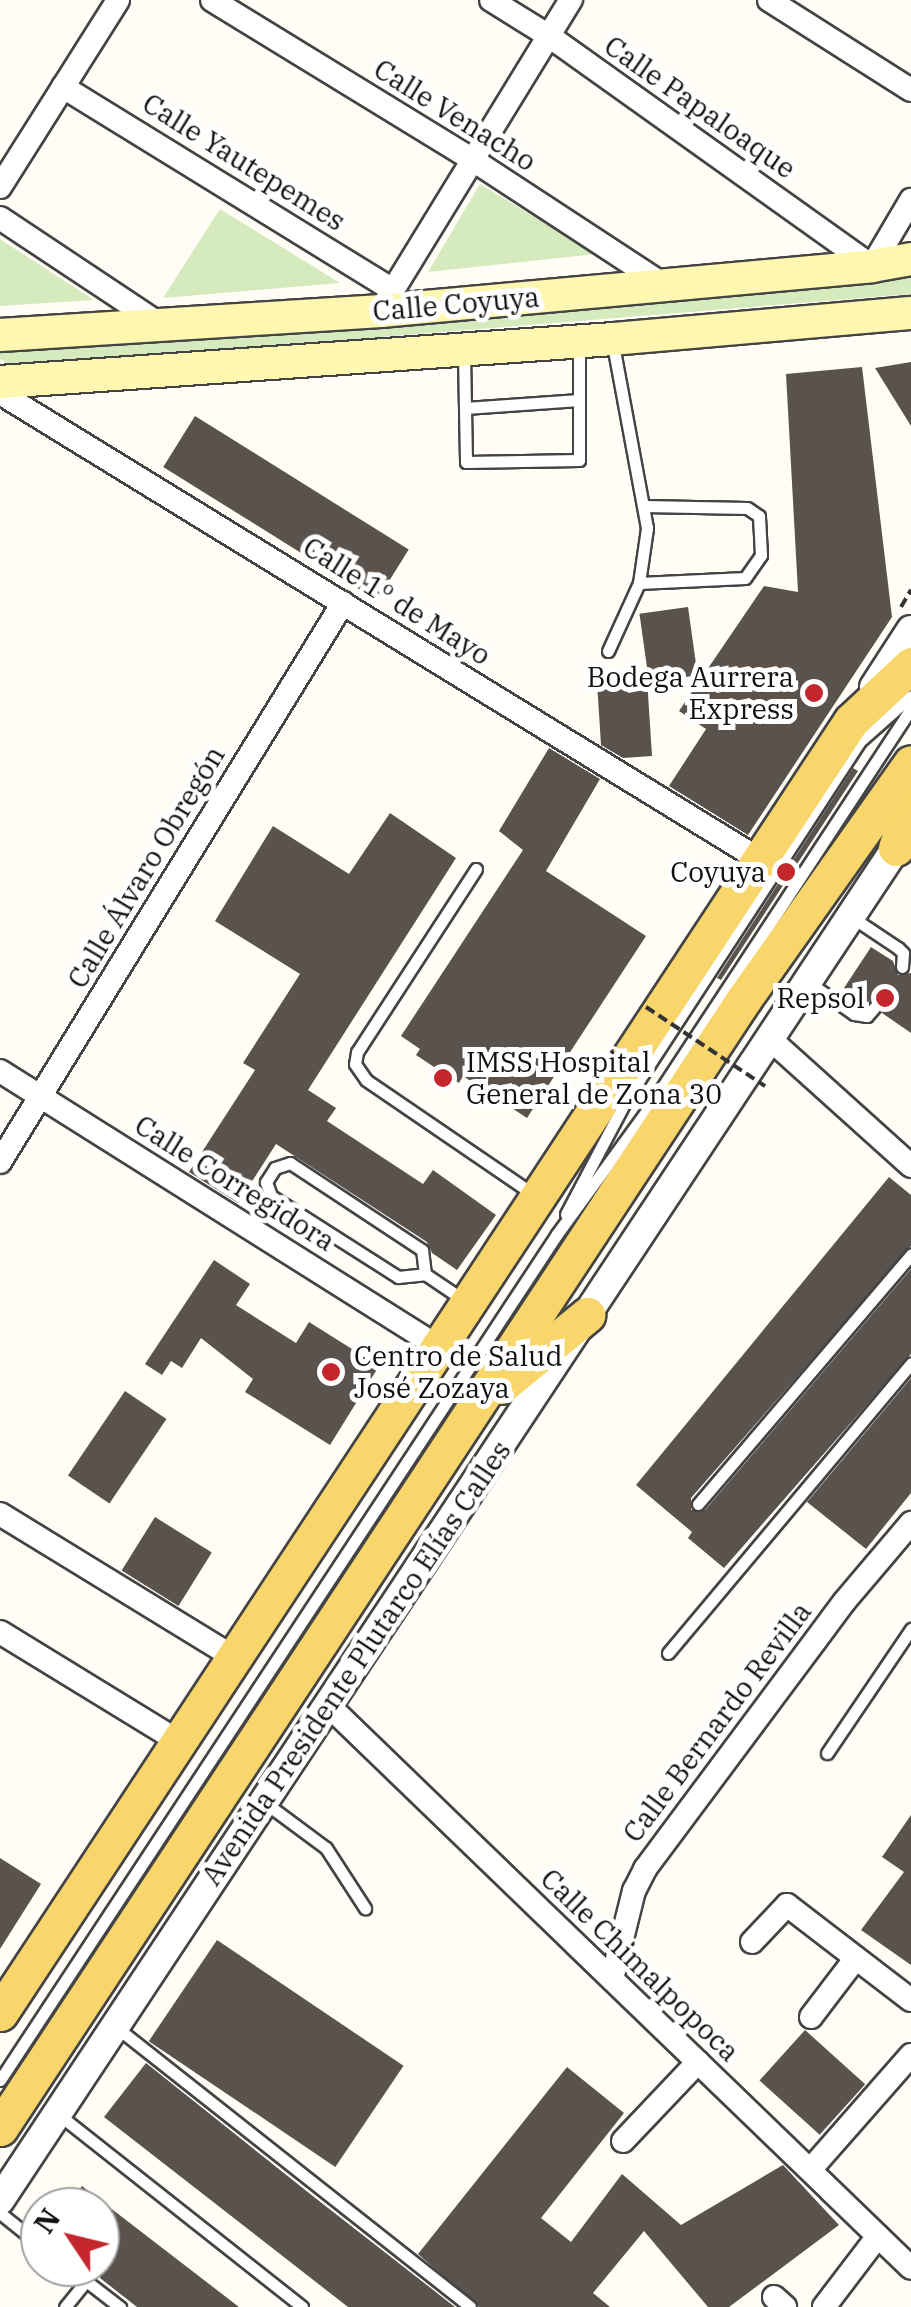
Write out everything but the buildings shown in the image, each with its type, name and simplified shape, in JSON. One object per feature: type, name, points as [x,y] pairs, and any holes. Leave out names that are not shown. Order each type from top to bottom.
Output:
[{"type":"main road","name":"Calle Coyuya","points":[[0,335],[161,325],[387,300],[664,285],[911,259]]},
{"type":"main road","name":"Calle Coyuya","points":[[0,382],[613,340],[911,313]]},
{"type":"main road","points":[[0,2013],[851,721],[911,666]]},
{"type":"main road","name":"Avenida Presidente Plutarco Elías Calles","points":[[0,2128],[744,999],[911,763]]},
{"type":"main road","points":[[904,836],[911,801]]},
{"type":"main road","points":[[473,1409],[586,1316]]},
{"type":"street","points":[[0,187],[118,0]]},
{"type":"street","name":"Calle Venacho","points":[[212,0],[473,160],[664,285]]},
{"type":"street","name":"Calle Papaloaque","points":[[491,0],[549,36],[872,266]]},
{"type":"street","points":[[387,300],[572,0]]},
{"type":"street","points":[[769,0],[911,90]]},
{"type":"street","name":"Calle Yautepemes","points":[[64,88],[387,300]]},
{"type":"street","points":[[872,266],[911,200]]},
{"type":"street","points":[[0,218],[161,325]]},
{"type":"street","name":"Calle 1º de Mayo","points":[[0,393],[762,860]]},
{"type":"street","name":"Calle Álvaro Obregón","points":[[0,1162],[343,602]]},
{"type":"street","points":[[851,721],[911,630]]},
{"type":"street","name":"Avenida Presidente Plutarco Elías Calles","points":[[0,2200],[904,836]]},
{"type":"street","points":[[770,1039],[911,1166]]},
{"type":"street","name":"Calle Corregidora","points":[[0,1071],[437,1346]]},
{"type":"street","points":[[0,1514],[233,1657]]},
{"type":"street","name":"Calle Bernardo Revilla","points":[[612,1979],[634,1891],[644,1870],[844,1602],[911,1522]]},
{"type":"street","points":[[0,1632],[178,1742]]},
{"type":"street","name":"Calle Chimalpopoca","points":[[328,1705],[911,2268]]},
{"type":"street","points":[[752,1942],[787,1905],[911,2000]]},
{"type":"street","points":[[811,2017],[856,1958]]},
{"type":"street","points":[[810,2170],[911,2055]]},
{"type":"street","points":[[623,2142],[698,2062]]},
{"type":"street","points":[[824,2307],[878,2236]]},
{"type":"lane","points":[[608,650],[639,583],[647,528],[613,340]]},
{"type":"lane","points":[[464,350],[466,462],[530,464],[579,460],[579,341]]},
{"type":"lane","points":[[465,408],[579,400]]},
{"type":"lane","points":[[639,583],[745,578],[761,556],[759,516],[748,508],[644,506]]},
{"type":"lane","points":[[557,1234],[593,1156],[626,1100],[848,758],[889,712],[911,696]]},
{"type":"lane","points":[[0,2080],[557,1234],[628,1139],[911,708]]},
{"type":"lane","points":[[476,869],[357,1052],[355,1064],[366,1080],[537,1197]]},
{"type":"lane","points":[[851,917],[898,948],[904,960],[902,967]]},
{"type":"lane","points":[[808,982],[854,1014],[867,1016],[874,1008]]},
{"type":"lane","points":[[425,1274],[422,1250],[290,1164],[275,1168],[266,1182],[271,1196],[398,1277],[425,1274],[466,1301]]},
{"type":"lane","points":[[698,1504],[911,1255]]},
{"type":"lane","points":[[668,1653],[911,1363]]},
{"type":"lane","points":[[827,1753],[911,1629]]},
{"type":"lane","points":[[264,1802],[326,1848],[365,1908]]},
{"type":"lane","points":[[116,2026],[470,2307]]},
{"type":"lane","points":[[58,2114],[295,2305]]},
{"type":"lane","points":[[0,2213],[20,2229]]},
{"type":"lane","points":[[65,2307],[81,2287]]},
{"type":"lane","points":[[95,2287],[120,2307]]},
{"type":"path","points":[[646,1007],[764,1086]]},
{"type":"green space","points":[[480,184],[596,254],[428,272]]},
{"type":"green space","points":[[220,209],[340,283],[163,298]]},
{"type":"green space","points":[[0,239],[94,300],[0,306]]},
{"type":"green space","points":[[911,266],[911,294],[13,367],[0,359],[0,349]]},
{"type":"place","name":"Bodega Aurrera Express","points":[[814,693]]},
{"type":"place","name":"Coyuya","points":[[786,872]]},
{"type":"place","name":"Repsol","points":[[885,998]]},
{"type":"place","name":"IMSS Hospital General de Zona 30","points":[[443,1078]]},
{"type":"place","name":"Centro de Salud José Zozaya","points":[[331,1372]]}]
